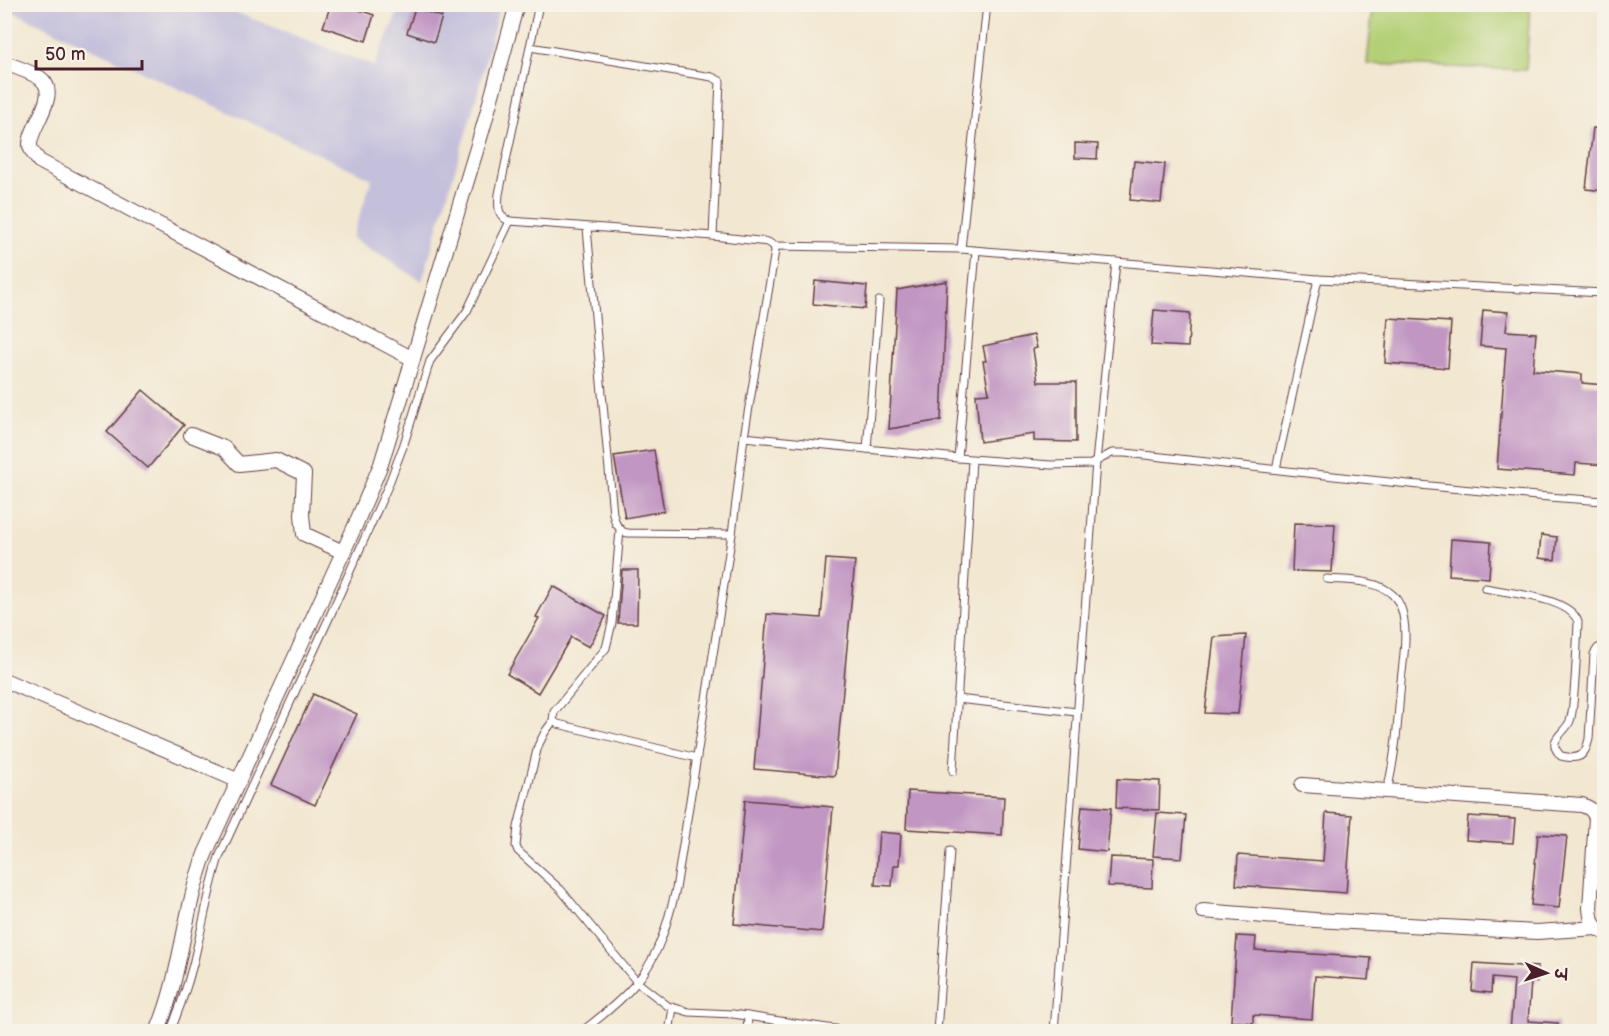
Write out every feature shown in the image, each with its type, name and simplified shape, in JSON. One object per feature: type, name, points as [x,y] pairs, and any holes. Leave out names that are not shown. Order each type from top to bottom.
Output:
[{"type":"street","points":[[157,1032],[173,988],[197,877],[205,854],[381,464],[483,128],[517,4]]},
{"type":"street","points":[[4,63],[28,71],[40,78],[48,89],[47,99],[30,145],[39,161],[413,359]]},
{"type":"street","points":[[191,435],[224,448],[239,464],[276,460],[304,474],[302,515],[304,534],[343,552]]},
{"type":"street","points":[[4,680],[239,781]]},
{"type":"street","points":[[1302,785],[1590,808],[1594,811],[1596,818],[1590,908],[1591,919],[1601,930]]},
{"type":"street","points":[[1203,912],[1536,932],[1601,930]]},
{"type":"lane","points":[[539,4],[499,194],[500,214],[510,221],[713,236],[768,242],[774,246],[961,249],[1318,279],[1605,293]]},
{"type":"lane","points":[[961,249],[987,4]]},
{"type":"lane","points":[[530,47],[712,76],[720,81],[713,236]]},
{"type":"lane","points":[[170,1032],[184,995],[198,945],[208,891],[219,857],[388,486],[430,361],[467,311],[510,221]]},
{"type":"lane","points":[[587,228],[613,514],[616,524],[622,532],[628,533],[732,534]]},
{"type":"lane","points":[[581,1032],[637,982],[657,950],[669,919],[676,889],[732,534],[744,437],[775,255],[774,246]]},
{"type":"lane","points":[[958,458],[976,251]]},
{"type":"lane","points":[[1054,1032],[1096,462],[1116,262]]},
{"type":"lane","points":[[1276,469],[1318,279]]},
{"type":"lane","points":[[867,449],[879,301]]},
{"type":"lane","points":[[744,437],[972,460],[1050,465],[1083,465],[1115,453],[1605,501]]},
{"type":"lane","points":[[953,771],[972,460]]},
{"type":"lane","points":[[620,530],[609,641],[606,648],[554,712],[553,721],[538,746],[518,827],[516,846],[521,855],[561,890],[637,982],[673,1008],[689,1012],[748,1016],[855,1032]]},
{"type":"lane","points":[[1327,579],[1376,585],[1392,594],[1402,610],[1404,652],[1396,735],[1387,791]]},
{"type":"lane","points":[[1485,588],[1548,600],[1567,608],[1576,617],[1578,622],[1577,656],[1572,712],[1555,746],[1561,756],[1576,758],[1586,750],[1589,739],[1594,654],[1598,648],[1605,646]]},
{"type":"lane","points":[[957,699],[1077,712]]},
{"type":"lane","points":[[553,721],[696,758]]},
{"type":"lane","points":[[937,1032],[950,851]]},
{"type":"lane","points":[[669,1032],[673,1008]]},
{"type":"lane","points":[[747,1032],[748,1016]]},
{"type":"shaded area","points":[[5,4],[217,5],[374,66],[401,5],[500,5],[476,99],[422,281],[352,238],[372,179],[5,8]]},
{"type":"green space","points":[[1373,5],[1530,5],[1526,70],[1367,64]]},
{"type":"building","points":[[331,4],[342,4],[374,15],[366,41],[323,27]]},
{"type":"building","points":[[415,8],[442,17],[434,42],[407,33]]},
{"type":"building","points":[[1593,128],[1605,129],[1605,191],[1586,189]]},
{"type":"building","points":[[1075,143],[1098,144],[1097,159],[1075,158]]},
{"type":"building","points":[[1134,161],[1165,164],[1161,203],[1130,200]]},
{"type":"building","points":[[815,281],[867,286],[865,309],[813,304]]},
{"type":"building","points":[[947,281],[941,420],[889,429],[897,290]]},
{"type":"building","points":[[1154,310],[1190,313],[1188,347],[1151,345]]},
{"type":"building","points":[[1483,310],[1508,312],[1506,331],[1536,333],[1533,370],[1582,374],[1582,383],[1605,385],[1605,465],[1576,463],[1575,475],[1497,469],[1506,348],[1480,346]]},
{"type":"building","points":[[1388,318],[1451,322],[1448,368],[1385,363]]},
{"type":"building","points":[[1034,335],[1037,348],[1033,349],[1038,382],[1076,382],[1076,442],[1034,441],[1034,434],[980,442],[976,394],[989,393],[983,361],[986,361],[983,346]]},
{"type":"building","points":[[143,390],[184,425],[148,468],[107,432]]},
{"type":"building","points":[[654,450],[664,511],[625,518],[614,456]]},
{"type":"building","points":[[1294,523],[1335,524],[1332,572],[1292,571]]},
{"type":"building","points":[[1541,535],[1557,537],[1555,560],[1539,558]]},
{"type":"building","points":[[1451,539],[1491,542],[1489,578],[1449,575]]},
{"type":"building","points":[[826,559],[855,561],[835,776],[754,769],[767,614],[821,618]]},
{"type":"building","points":[[622,570],[638,570],[637,623],[618,623]]},
{"type":"building","points":[[553,586],[606,616],[589,647],[571,637],[538,693],[507,674],[539,618],[536,617]]},
{"type":"building","points":[[1246,635],[1238,714],[1205,713],[1214,637]]},
{"type":"building","points":[[313,694],[357,714],[315,805],[271,785]]},
{"type":"building","points":[[1117,779],[1160,781],[1159,810],[1116,808]]},
{"type":"building","points":[[908,791],[1004,797],[1002,835],[906,829]]},
{"type":"building","points":[[745,800],[833,807],[822,932],[734,924]]},
{"type":"building","points":[[1082,806],[1111,808],[1107,852],[1078,849]]},
{"type":"building","points":[[1157,813],[1186,815],[1182,858],[1153,856]]},
{"type":"building","points":[[1326,813],[1352,815],[1346,893],[1236,885],[1238,855],[1323,861]]},
{"type":"building","points":[[1468,816],[1515,819],[1513,843],[1466,840]]},
{"type":"building","points":[[879,832],[901,834],[899,865],[894,865],[892,886],[875,885]]},
{"type":"building","points":[[1538,834],[1567,836],[1559,908],[1531,905]]},
{"type":"building","points":[[1110,857],[1153,859],[1152,888],[1108,886]]},
{"type":"building","points":[[1237,936],[1256,937],[1255,950],[1371,958],[1369,980],[1315,976],[1312,1019],[1253,1015],[1253,1023],[1231,1021]]},
{"type":"building","points":[[1474,963],[1538,967],[1537,982],[1531,982],[1528,1021],[1558,1023],[1558,1032],[1510,1032],[1514,980],[1492,978],[1491,993],[1472,991]]}]
